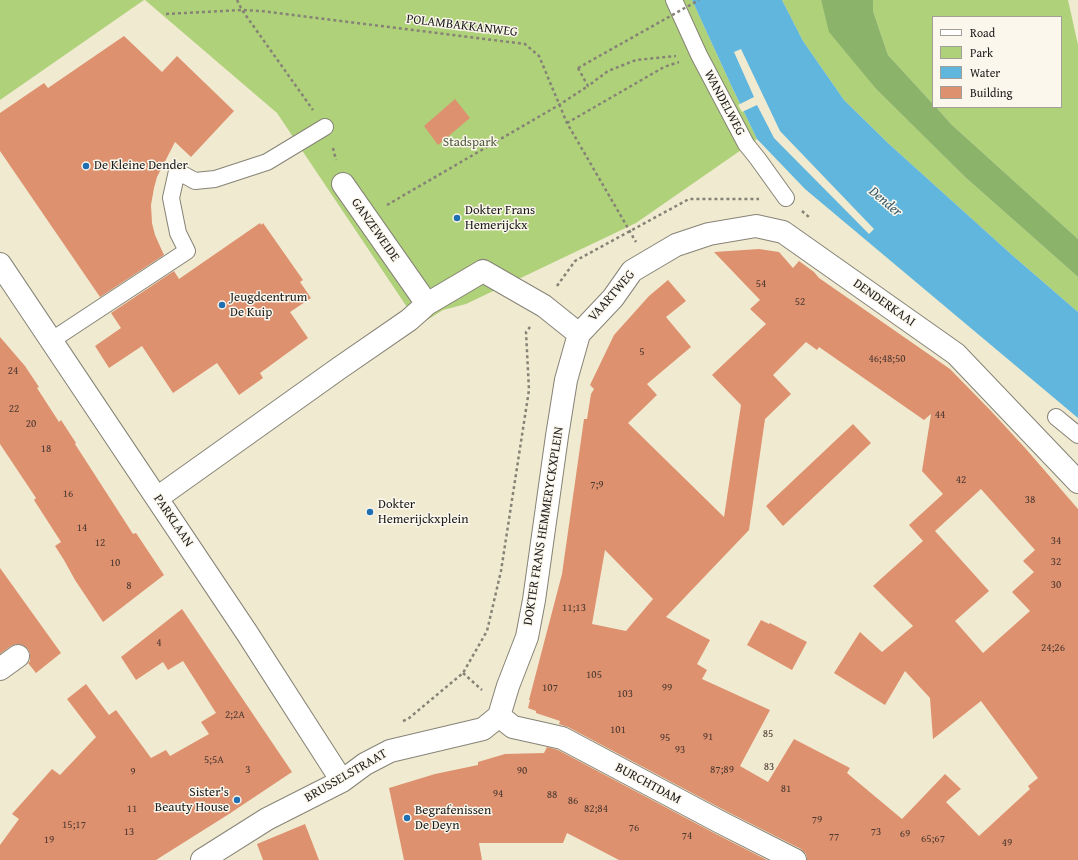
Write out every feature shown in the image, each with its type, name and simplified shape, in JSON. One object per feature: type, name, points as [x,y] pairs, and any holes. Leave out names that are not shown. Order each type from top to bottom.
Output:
[{"type":"street","name":"GANZEWEIDE","points":[[343,184],[426,304]]},
{"type":"street","name":"DENDERKAAI","points":[[648,260],[676,245],[709,234],[756,226],[783,232],[956,354],[1078,482]]},
{"type":"street","name":"VAARTWEG","points":[[579,334],[613,298],[632,271],[648,260]]},
{"type":"street","name":"PARKLAAN","points":[[1,268],[52,340],[247,634],[342,781]]},
{"type":"street","points":[[157,498],[409,320],[426,304],[483,271],[544,306],[579,334]]},
{"type":"street","name":"DOKTER FRANS HEMMERYCKXPLEIN","points":[[499,716],[508,686],[527,637],[534,600],[566,380],[579,334]]},
{"type":"street","points":[[0,669],[18,656]]},
{"type":"street","name":"BRUSSELSTRAAT","points":[[202,860],[267,819],[342,781],[365,764],[390,751],[483,729],[499,716]]},
{"type":"street","name":"BURCHTDAM","points":[[499,716],[513,727],[562,738],[795,860]]},
{"type":"lane","name":"WANDELWEG","points":[[674,0],[699,55],[746,144],[786,198]]},
{"type":"lane","points":[[52,340],[187,250],[178,233],[171,198],[177,171],[195,181],[215,179],[267,162],[325,127]]},
{"type":"lane","points":[[1056,417],[1078,435]]},
{"type":"path","name":"GANZEWEIDE","points":[[237,0],[242,10],[325,127],[343,184]]},
{"type":"path","points":[[588,86],[578,68],[699,0]]},
{"type":"path","name":"POLAMBAKKANWEG","points":[[166,14],[242,10],[268,12],[525,44],[539,56],[566,123],[629,231],[648,260]]},
{"type":"path","points":[[366,217],[559,106],[608,71],[636,60],[699,55]]},
{"type":"path","points":[[566,123],[664,67],[699,55]]},
{"type":"path","points":[[401,722],[408,719],[463,673],[487,631],[501,571],[529,390],[526,332],[575,261],[689,198],[786,198]]},
{"type":"green space","points":[[0,0],[144,0],[0,100]]},
{"type":"green space","name":"Stadspark","points":[[145,0],[692,0],[757,139],[636,223],[466,304],[443,310],[419,325],[277,113]]},
{"type":"green space","points":[[782,0],[821,0],[830,32],[876,89],[965,177],[1078,277],[1078,312],[1012,255],[889,144],[844,100],[803,41]]},
{"type":"green space","points":[[821,0],[873,0],[873,11],[888,55],[932,103],[932,108],[937,108],[951,124],[1078,239],[1078,277],[965,177],[876,89],[829,32]]},
{"type":"green space","points":[[873,0],[1068,0],[1078,45],[1078,239],[951,124],[937,108],[1062,108],[1062,16],[932,16],[932,103],[888,55],[873,11]]},
{"type":"water","name":"Dender","points":[[692,0],[782,0],[803,41],[844,100],[889,144],[1012,255],[1078,312],[1078,418],[805,189],[757,139]]},
{"type":"pier","points":[[741,49],[780,131],[874,229],[869,234],[774,138],[757,105],[742,112],[738,105],[754,97],[734,52]]},
{"type":"building","name":"De Kleine Dender","points":[[124,36],[162,72],[177,56],[234,111],[191,157],[175,142],[157,177],[151,205],[152,223],[155,235],[164,255],[100,297],[0,151],[0,113],[44,83],[48,88]]},
{"type":"building","points":[[455,99],[470,118],[438,145],[424,126]]},
{"type":"building","name":"Jeugdcentrum De Kuip","points":[[260,223],[261,225],[263,223],[303,280],[300,282],[311,298],[290,312],[308,338],[260,373],[263,378],[239,395],[217,363],[173,393],[142,346],[109,368],[95,346],[121,328],[111,313],[174,271],[179,279]]},
{"type":"building","points":[[759,249],[779,252],[793,268],[799,261],[814,272],[819,278],[950,369],[1026,449],[1078,509],[1078,860],[807,860],[806,854],[801,849],[568,727],[559,724],[560,721],[536,713],[536,711],[528,708],[562,574],[584,419],[587,419],[591,394],[594,389],[590,385],[614,335],[649,296],[668,280],[686,301],[666,317],[691,347],[647,384],[657,395],[628,423],[724,517],[741,405],[712,375],[766,324],[750,309],[760,300],[714,252]],"holes":[[[806,342],[817,350],[819,347],[924,420],[931,414],[922,471],[943,494],[909,525],[923,541],[873,586],[913,626],[882,652],[860,632],[834,673],[885,705],[905,671],[930,698],[933,739],[981,701],[1038,778],[1028,786],[1030,789],[979,836],[946,802],[961,789],[945,774],[902,819],[847,773],[850,768],[794,739],[768,782],[740,766],[770,710],[702,679],[707,670],[697,664],[710,640],[666,617],[749,530],[765,419],[791,394],[773,375]],[[981,489],[1035,550],[1023,561],[1034,572],[1012,592],[1030,611],[983,653],[955,621],[989,591],[935,531]],[[605,550],[653,599],[626,631],[592,624]]]},
{"type":"building","points":[[0,337],[25,366],[39,387],[37,388],[59,422],[61,420],[133,534],[136,533],[164,575],[103,622],[75,580],[55,546],[61,542],[34,500],[36,498],[0,444]]},
{"type":"building","points":[[853,424],[871,443],[783,526],[766,506]]},
{"type":"building","points":[[0,568],[61,653],[36,673],[28,663],[30,661],[30,654],[28,649],[23,645],[16,644],[0,654]]},
{"type":"building","points":[[182,609],[292,772],[156,860],[0,860],[0,845],[19,819],[12,814],[52,769],[60,775],[96,737],[67,699],[86,684],[109,715],[116,710],[151,758],[166,750],[170,756],[209,734],[201,722],[216,713],[183,661],[168,670],[163,662],[136,680],[121,657]]},
{"type":"building","points":[[761,620],[807,642],[792,670],[747,645]]},
{"type":"building","points":[[547,747],[558,750],[767,860],[619,860],[567,833],[563,843],[479,843],[482,860],[404,860],[389,788],[435,774],[478,765],[478,762],[505,754],[544,753]]},
{"type":"building","points":[[305,824],[319,860],[263,860],[257,844]]},
{"type":"place","name":"De Kleine Dender","points":[[86,166]]},
{"type":"place","name":"Dokter Frans Hemerijckx","points":[[457,218]]},
{"type":"place","name":"Jeugdcentrum De Kuip","points":[[222,305]]},
{"type":"place","name":"Dokter Hemerijckxplein","points":[[370,512]]},
{"type":"place","name":"Sister's Beauty House","points":[[237,800]]},
{"type":"place","name":"Begrafenissen De Deyn","points":[[407,818]]}]
